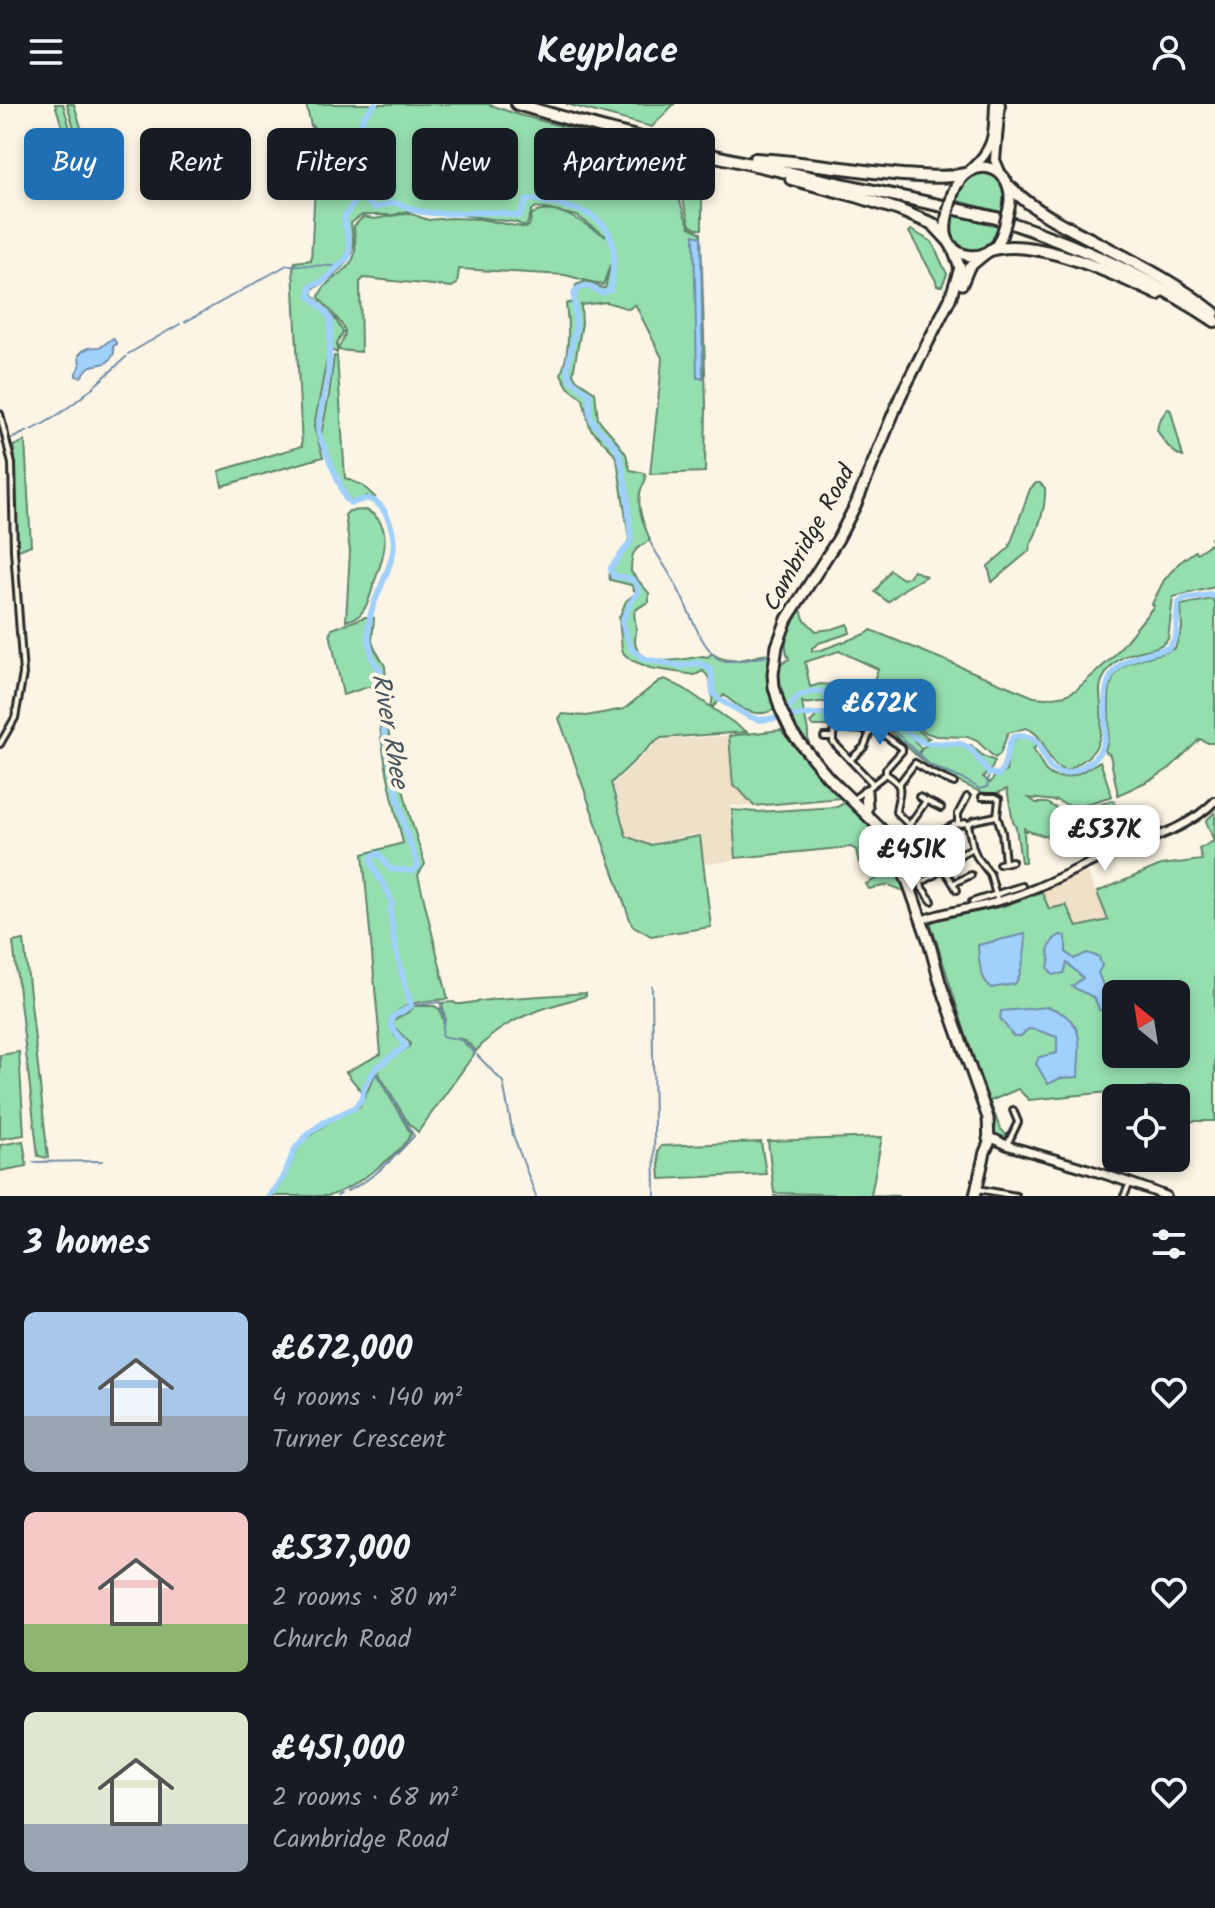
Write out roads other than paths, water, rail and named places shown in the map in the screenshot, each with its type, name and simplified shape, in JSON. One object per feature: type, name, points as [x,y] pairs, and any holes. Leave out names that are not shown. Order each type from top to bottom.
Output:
[{"type":"highway","points":[[517,104],[576,122],[728,159],[1017,225],[1099,256],[1197,309]]},
{"type":"highway","points":[[533,104],[636,132],[1019,219],[1105,253],[1215,316]]},
{"type":"highway","points":[[728,159],[741,166],[899,210],[933,224],[962,254],[970,256],[1003,247],[1061,256],[1215,316]]},
{"type":"highway","points":[[755,159],[917,176],[948,177],[986,168],[1001,174],[1022,199],[1047,216],[1191,294],[1215,316]]},
{"type":"highway","points":[[950,243],[945,229],[948,212],[957,183],[967,172]]},
{"type":"highway","points":[[988,252],[999,242],[1004,228],[1011,199],[1010,187]]},
{"type":"highway","name":"Cambridge Road","points":[[926,350],[958,277],[960,263],[950,243]]},
{"type":"highway","name":"Cambridge Road","points":[[861,795],[822,769],[785,721],[773,674],[779,637],[793,608],[838,539],[856,504],[901,395],[944,324],[969,267],[988,252]]},
{"type":"highway","points":[[861,795],[869,812]]},
{"type":"highway","points":[[861,795],[893,849],[922,920],[982,1103],[993,1143],[975,1192]]},
{"type":"main road","points":[[967,172],[986,155],[998,104]]},
{"type":"main road","points":[[998,104],[995,160],[1001,174]]},
{"type":"main road","points":[[993,1143],[1086,1168],[1166,1196]]},
{"type":"street","points":[[0,414],[12,464],[14,550],[23,674],[15,718],[0,744]]},
{"type":"street","points":[[834,728],[833,742],[850,760],[861,795],[886,774],[886,769],[902,748],[877,730],[850,729]]},
{"type":"street","points":[[850,760],[864,747],[870,732]]},
{"type":"street","points":[[824,737],[833,737]]},
{"type":"street","points":[[899,784],[915,763],[954,783]]},
{"type":"street","points":[[886,774],[899,784],[901,793],[896,812],[924,840],[958,823],[968,825]]},
{"type":"street","points":[[919,797],[941,808]]},
{"type":"street","points":[[958,823],[958,814],[967,797]]},
{"type":"street","points":[[982,797],[999,799],[997,816],[1002,832],[1002,863],[1012,861]]},
{"type":"street","points":[[910,824],[926,801]]},
{"type":"street","points":[[922,920],[998,902],[1036,889],[1167,832],[1199,816],[1215,801]]},
{"type":"street","points":[[968,825],[997,816]]},
{"type":"street","points":[[968,825],[973,848],[990,874],[998,902]]},
{"type":"street","points":[[921,838],[909,850],[922,888],[932,901]]},
{"type":"street","points":[[921,882],[973,848]]},
{"type":"street","points":[[943,867],[957,890]]},
{"type":"street","points":[[954,883],[971,875]]},
{"type":"street","points":[[972,902],[1022,886]]},
{"type":"street","points":[[993,1143],[1018,1122],[1013,1110]]},
{"type":"street","points":[[1124,1196],[1130,1183]]},
{"type":"street","points":[[975,1192],[1016,1196]]},
{"type":"water","points":[[694,235],[701,237],[703,378],[697,378]]},
{"type":"water","points":[[113,338],[117,344],[113,346],[114,353],[109,361],[89,367],[81,377],[76,376],[80,366],[79,355],[86,349],[101,347]]},
{"type":"water","points":[[1025,934],[1023,960],[1015,984],[991,988],[982,974],[978,945]]},
{"type":"water","points":[[1060,935],[1066,936],[1066,952],[1074,959],[1087,953],[1099,957],[1102,966],[1098,973],[1102,983],[1102,1010],[1092,997],[1072,986],[1083,978],[1067,963],[1064,973],[1053,975],[1048,968],[1048,950]]},
{"type":"water","points":[[1049,1007],[1070,1019],[1075,1026],[1079,1054],[1078,1077],[1061,1078],[1048,1084],[1036,1064],[1039,1057],[1057,1053],[1057,1037],[1028,1029],[1021,1036],[1013,1036],[1000,1018],[1001,1011]]},
{"type":"waterway","name":"River Rhee","points":[[269,1196],[284,1176],[295,1149],[309,1133],[354,1108],[375,1069],[406,1046],[393,1029],[391,1021],[411,1006],[395,947],[390,910],[392,903],[371,859],[379,854],[390,869],[413,871],[418,866],[405,828],[385,740],[380,670],[372,657],[368,634],[372,610],[390,565],[393,538],[386,514],[376,502],[367,499],[351,503],[346,499],[319,435],[328,376],[331,320],[310,296],[310,288],[321,283],[348,257],[350,248],[344,218],[359,194],[362,168],[360,129],[363,117],[375,104]]},
{"type":"waterway","points":[[365,200],[374,208],[396,203],[423,212],[492,212],[520,216],[526,201],[534,199],[586,213],[605,227],[614,253],[611,290],[601,293],[587,286],[576,290],[576,326],[567,369],[571,380],[590,395],[592,420],[613,443],[622,464],[631,541],[611,568],[613,576],[630,579],[639,591],[622,622],[632,650],[645,659],[680,666],[699,663],[711,669],[713,693],[750,717],[760,720],[813,714],[884,717],[925,743],[961,744],[970,748],[989,773],[999,775],[1013,737],[1025,736],[1039,746],[1050,768],[1069,773],[1096,757],[1102,746],[1108,683],[1114,672],[1131,659],[1169,648],[1176,637],[1178,604],[1184,599],[1215,596]]},
{"type":"waterway","points":[[185,322],[287,265],[339,266]]},
{"type":"waterway","points":[[128,354],[180,324]]},
{"type":"waterway","points":[[31,430],[69,407],[126,357]]},
{"type":"waterway","points":[[9,440],[28,431]]},
{"type":"waterway","points":[[650,542],[679,590],[705,644],[720,661],[768,656]]},
{"type":"waterway","points":[[791,716],[788,711],[793,701],[801,695],[820,692],[879,703],[888,709],[896,722]]},
{"type":"waterway","points":[[825,725],[867,723],[890,727],[930,765],[980,789],[987,787],[989,773]]},
{"type":"waterway","points":[[652,986],[655,1196]]},
{"type":"waterway","points":[[411,1006],[440,1002],[444,1017],[442,1036],[462,1040],[475,1053]]},
{"type":"waterway","points":[[477,1055],[503,1082],[513,1135],[536,1196]]},
{"type":"waterway","points":[[347,1191],[375,1174],[414,1136],[375,1070]]},
{"type":"waterway","points":[[33,1162],[102,1161]]},
{"type":"waterway","points":[[337,1196],[341,1194]]}]
